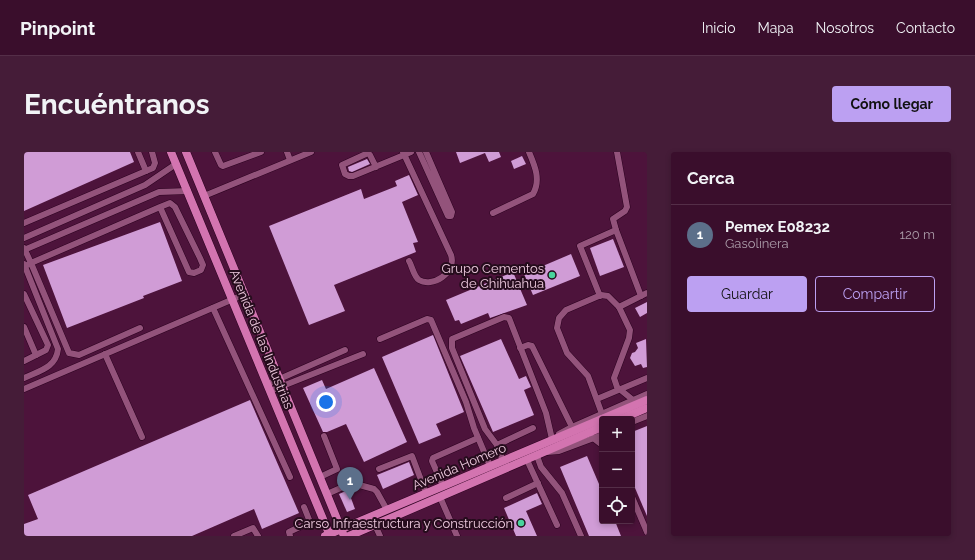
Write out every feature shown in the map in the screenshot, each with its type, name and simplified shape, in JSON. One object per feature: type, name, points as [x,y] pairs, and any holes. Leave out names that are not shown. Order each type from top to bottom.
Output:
[{"type":"main road","name":"Avenida de las Industrias","points":[[171,152],[233,300],[328,535]]},
{"type":"main road","name":"Avenida de las Industrias","points":[[186,152],[342,533]]},
{"type":"main road","points":[[192,201],[204,196]]},
{"type":"main road","name":"Avenida Homero","points":[[605,416],[647,400]]},
{"type":"main road","points":[[628,416],[647,408]]},
{"type":"main road","name":"Avenida Homero","points":[[349,536],[527,460],[542,450],[599,419]]},
{"type":"main road","name":"Avenida Homero","points":[[328,535],[342,533],[387,510],[490,466],[542,450],[599,428]]},
{"type":"street","points":[[138,152],[146,171]]},
{"type":"street","points":[[24,223],[153,168],[155,163],[152,152]]},
{"type":"street","points":[[216,152],[221,165],[223,166],[261,152]]},
{"type":"street","points":[[286,152],[290,160]]},
{"type":"street","points":[[204,196],[309,152]]},
{"type":"street","points":[[376,167],[368,153],[342,165],[345,174],[352,176],[376,167],[403,154],[411,152]]},
{"type":"street","points":[[419,152],[448,216],[450,216],[452,212],[426,152]]},
{"type":"street","points":[[493,213],[533,194],[536,189],[537,175],[529,152]]},
{"type":"street","points":[[616,152],[627,207],[625,211],[614,219],[616,230],[644,295],[619,307]]},
{"type":"street","points":[[403,154],[451,255],[452,262],[450,270],[443,277],[426,282],[417,278],[409,261]]},
{"type":"street","points":[[24,238],[145,186],[176,164]]},
{"type":"street","points":[[145,186],[150,196]]},
{"type":"street","points":[[24,378],[50,366],[57,356],[58,349],[26,262],[24,249],[165,190],[188,191]]},
{"type":"street","points":[[26,262],[160,207],[170,204],[175,207],[203,265],[201,270],[194,273],[189,272],[160,207]]},
{"type":"street","points":[[86,212],[90,221]]},
{"type":"street","points":[[600,296],[580,246],[616,230]]},
{"type":"street","points":[[26,262],[69,353],[79,355],[140,328]]},
{"type":"street","points":[[24,294],[48,345],[46,350],[24,361]]},
{"type":"street","points":[[24,389],[245,294]]},
{"type":"street","points":[[602,416],[587,373],[567,353],[556,328],[559,318],[566,310],[600,296],[608,296],[619,307],[630,330],[629,338],[614,378],[615,384],[619,389],[633,400]]},
{"type":"street","points":[[213,308],[290,477]]},
{"type":"street","points":[[503,461],[497,445],[485,429],[452,348],[451,340],[506,317],[509,318],[546,413],[552,439]]},
{"type":"street","points":[[380,339],[427,319],[431,320],[466,402],[478,438],[490,466]]},
{"type":"street","points":[[24,327],[36,355]]},
{"type":"street","points":[[520,348],[528,345],[532,346],[572,427]]},
{"type":"street","points":[[269,388],[296,372],[345,350]]},
{"type":"street","points":[[105,354],[142,437]]},
{"type":"street","points":[[281,382],[298,379],[363,354]]},
{"type":"street","points":[[329,358],[333,366]]},
{"type":"street","points":[[296,372],[298,379]]},
{"type":"street","points":[[596,399],[647,378]]},
{"type":"street","points":[[604,416],[647,394]]},
{"type":"street","points":[[635,421],[647,416]]},
{"type":"street","points":[[581,536],[562,493],[541,467],[542,450],[552,439],[572,427],[599,418]]},
{"type":"street","points":[[497,445],[533,428]]},
{"type":"street","points":[[320,477],[337,469],[324,436]]},
{"type":"street","points":[[542,450],[559,451],[599,436]]},
{"type":"street","points":[[443,486],[432,461],[433,458],[478,438]]},
{"type":"street","points":[[593,438],[599,443]]},
{"type":"street","points":[[379,469],[412,456],[426,493]]},
{"type":"street","points":[[527,460],[557,525]]},
{"type":"street","points":[[506,498],[538,483]]},
{"type":"street","points":[[327,494],[352,484],[374,488],[387,510]]},
{"type":"street","points":[[440,497],[457,536]]},
{"type":"street","points":[[635,504],[647,532]]},
{"type":"street","points":[[290,536],[289,532],[310,522],[304,507]]},
{"type":"street","points":[[375,525],[380,536]]},
{"type":"street","points":[[234,536],[253,528],[258,536]]},
{"type":"building","points":[[24,152],[130,152],[134,162],[24,211]]},
{"type":"building","points":[[456,152],[499,152],[501,157],[489,162],[485,153],[460,163]]},
{"type":"building","points":[[522,156],[526,164],[514,169],[511,161]]},
{"type":"building","points":[[367,159],[370,164],[352,172],[349,171],[348,167]]},
{"type":"building","points":[[409,175],[418,195],[402,202],[418,242],[413,243],[416,252],[334,285],[345,311],[309,325],[269,226],[361,189],[364,199],[397,186],[395,181]]},
{"type":"building","points":[[160,222],[182,281],[143,296],[144,298],[67,328],[43,265]]},
{"type":"building","points":[[613,239],[624,267],[600,276],[590,248]]},
{"type":"building","name":"Grupo Cementos de Chihuahua","points":[[571,254],[580,276],[533,295],[524,274]]},
{"type":"building","points":[[513,272],[527,305],[490,318],[488,313],[461,324],[459,320],[455,321],[446,300]]},
{"type":"building","points":[[647,302],[647,313],[640,317],[635,308]]},
{"type":"building","points":[[433,335],[464,412],[436,424],[441,435],[419,444],[382,357]]},
{"type":"building","points":[[501,339],[519,379],[526,376],[531,387],[524,390],[534,415],[493,432],[460,356]]},
{"type":"building","points":[[646,339],[647,367],[643,368],[641,364],[635,366],[630,358],[632,353],[638,348],[636,343]]},
{"type":"building","points":[[374,368],[407,442],[364,462],[346,424],[327,432],[323,432],[303,388],[322,380],[326,389]]},
{"type":"building","points":[[250,400],[299,513],[262,529],[254,509],[192,536],[24,536],[24,524],[38,519],[28,495]]},
{"type":"building","points":[[647,426],[647,516],[635,488],[635,431]]},
{"type":"building","points":[[587,456],[599,484],[599,524],[616,524],[621,536],[589,536],[560,467]]},
{"type":"building","points":[[409,462],[414,475],[383,489],[377,475]]},
{"type":"building","points":[[348,490],[355,509],[347,512],[339,494]]},
{"type":"building","name":"Carso Infraestructura y Construcción","points":[[537,493],[542,504],[526,511],[537,536],[516,536],[504,508]]},
{"type":"place","name":"Grupo Cementos de Chihuahua","points":[[552,275]]},
{"type":"place","name":"Pemex E08232","points":[[350,500]]},
{"type":"place","name":"Carso Infraestructura y Construcción","points":[[521,523]]}]
